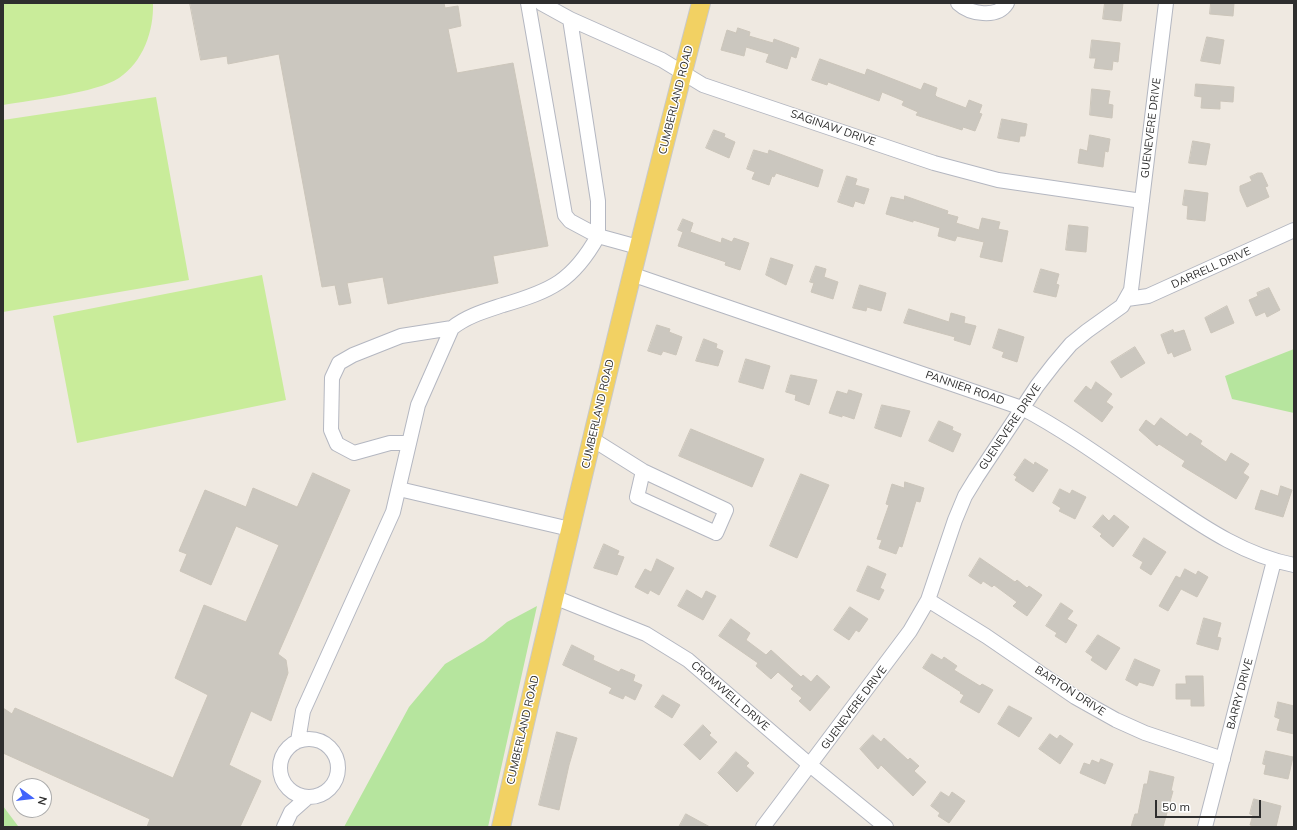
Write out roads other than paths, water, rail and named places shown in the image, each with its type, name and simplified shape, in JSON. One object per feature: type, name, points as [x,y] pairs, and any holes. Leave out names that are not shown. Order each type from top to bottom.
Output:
[{"type":"main road","name":"CUMBERLAND ROAD","points":[[501,827],[631,274],[701,3]]},
{"type":"street","points":[[528,3],[565,215],[570,221],[598,236],[638,247]]},
{"type":"street","name":"SAGINAW DRIVE","points":[[541,3],[570,19],[662,60],[682,74],[703,85],[955,169],[1028,186],[1142,201]]},
{"type":"street","points":[[958,3],[962,7],[990,14],[1004,8],[1006,3]]},
{"type":"street","name":"GUENEVERE DRIVE","points":[[763,827],[910,631],[928,600],[965,496],[1037,386],[1071,344],[1115,311],[1127,299],[1133,282],[1166,3]]},
{"type":"street","points":[[298,741],[303,712],[393,512],[418,405],[452,328],[461,321],[474,315],[531,297],[555,286],[576,269],[588,254],[598,236],[598,201],[570,19]]},
{"type":"street","name":"DARRELL DRIVE","points":[[1127,299],[1148,296],[1294,230]]},
{"type":"street","name":"PANNIER ROAD","points":[[631,274],[1022,408],[1060,431],[1206,529],[1274,561],[1294,565]]},
{"type":"street","points":[[408,443],[390,444],[354,453],[337,444],[331,430],[332,378],[339,363],[353,355],[401,336],[452,328]]},
{"type":"street","points":[[592,438],[643,471],[726,510],[716,533],[637,497],[643,471]]},
{"type":"street","points":[[399,489],[570,529]]},
{"type":"street","name":"BARRY DRIVE","points":[[1205,827],[1274,561]]},
{"type":"street","name":"CROMWELL DRIVE","points":[[554,597],[625,625],[668,647],[688,660],[810,765],[886,827]]},
{"type":"street","name":"BARTON DRIVE","points":[[928,600],[986,636],[1075,697],[1116,720],[1145,733],[1223,759]]},
{"type":"street","points":[[284,827],[292,812],[308,797],[320,794],[329,789],[338,770],[337,760],[326,744],[310,739],[298,741],[290,745],[284,751],[281,759],[280,770],[283,782],[289,789],[297,794],[308,797]]}]
